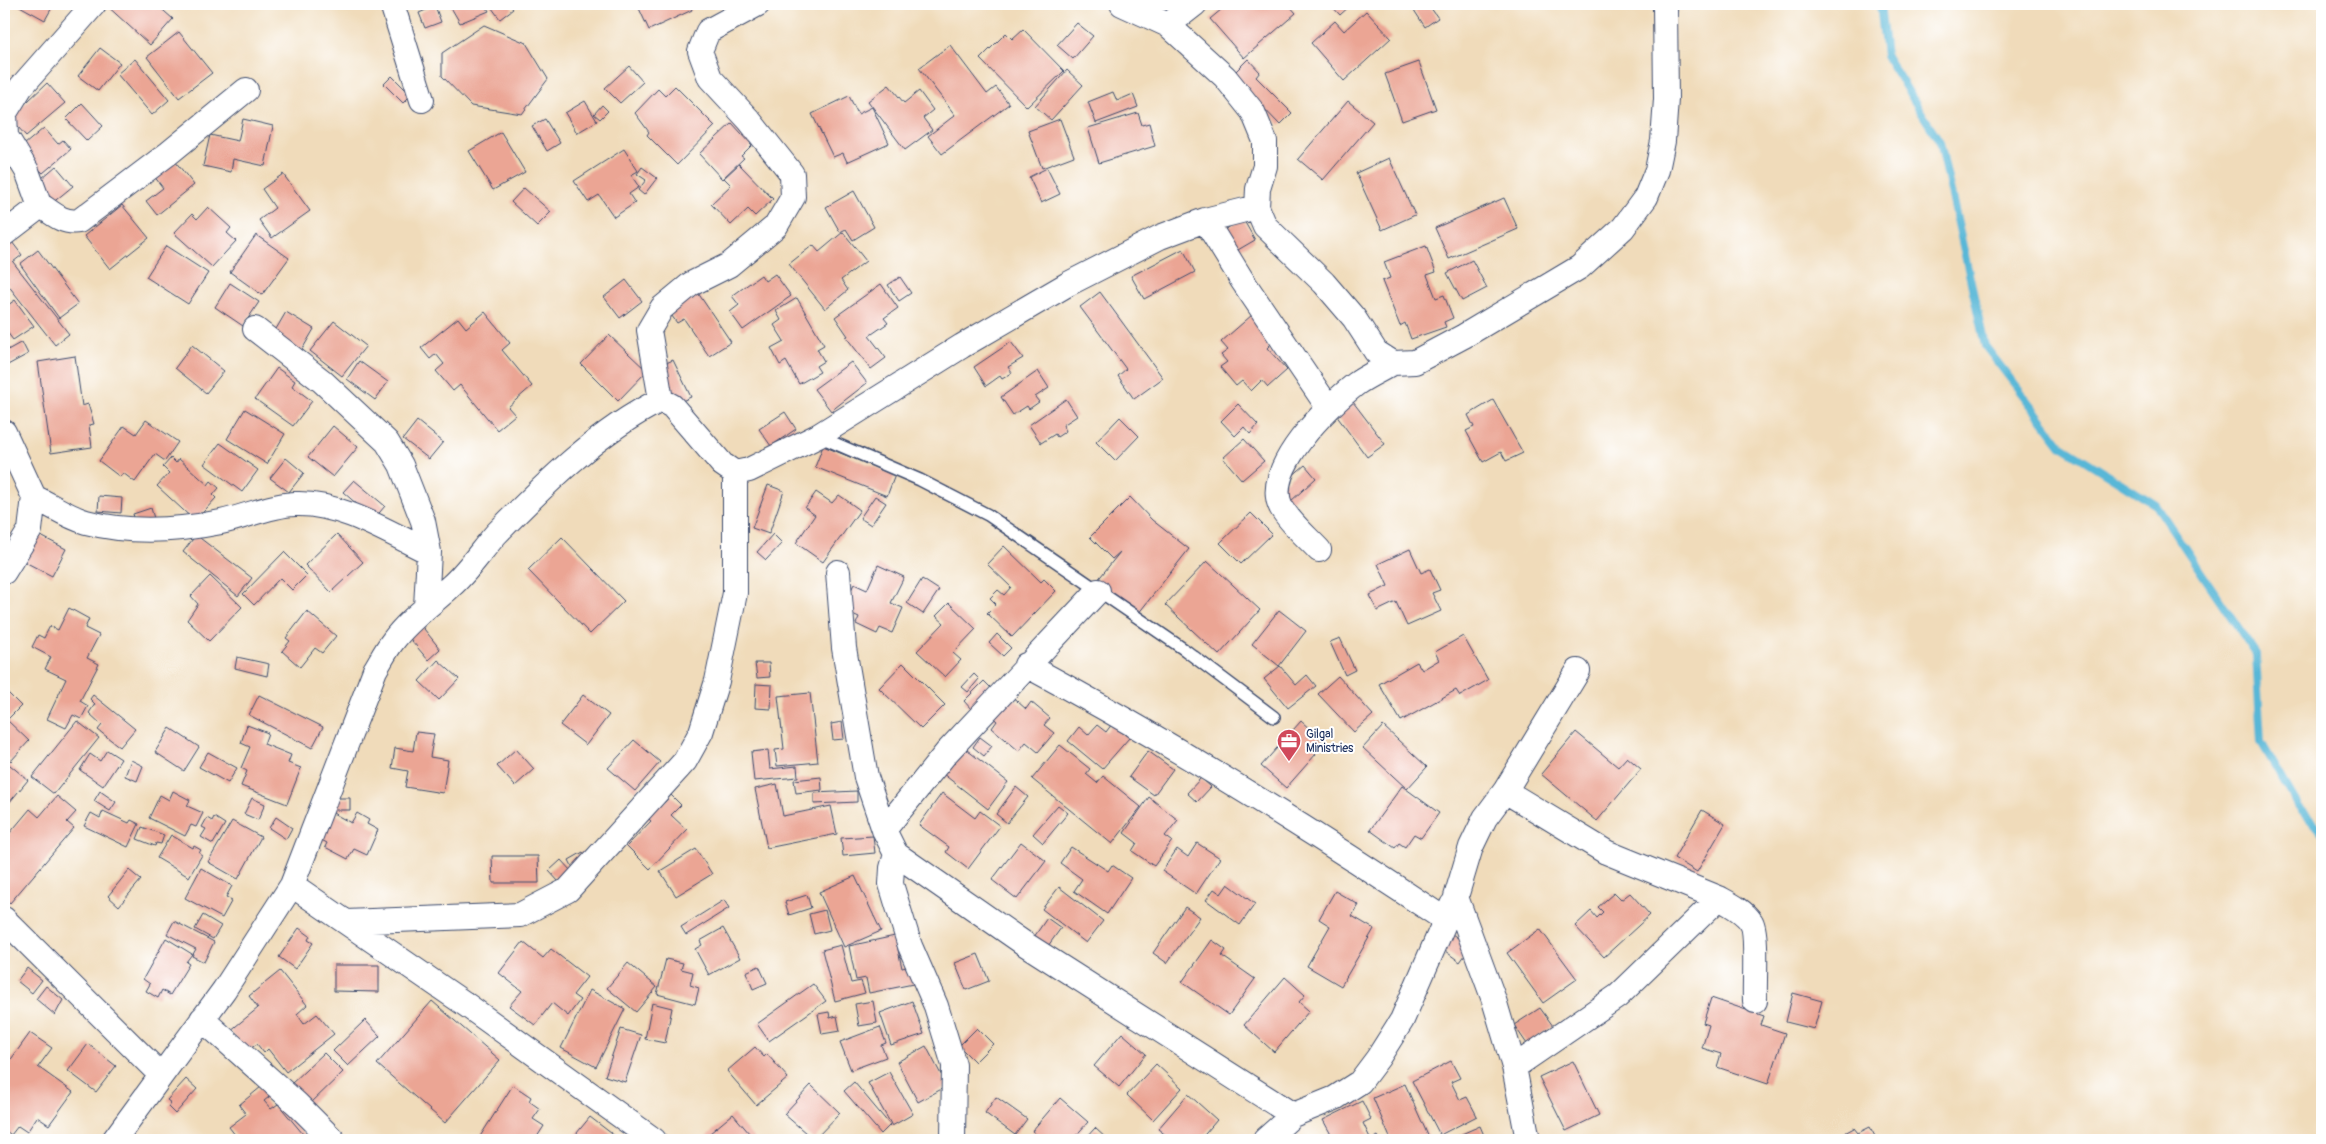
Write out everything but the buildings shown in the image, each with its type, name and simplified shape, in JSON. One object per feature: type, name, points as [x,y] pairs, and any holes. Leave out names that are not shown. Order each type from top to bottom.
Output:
[{"type":"street","points":[[94,4],[21,87],[5,113],[6,136],[27,171],[39,204],[61,219],[69,223],[79,221],[169,153],[246,90]]},
{"type":"street","points":[[392,4],[422,100]]},
{"type":"street","points":[[661,400],[649,330],[662,308],[691,284],[729,265],[776,226],[793,197],[792,174],[749,120],[710,78],[700,51],[708,31],[758,4]]},
{"type":"street","points":[[1122,4],[1168,26],[1225,77],[1253,112],[1265,141],[1265,166],[1258,189],[1257,207],[1266,226],[1324,283],[1354,318],[1376,352],[1393,363]]},
{"type":"street","points":[[1168,26],[1195,4]]},
{"type":"street","points":[[1319,550],[1281,507],[1277,490],[1280,476],[1296,446],[1328,407],[1358,383],[1393,363],[1415,362],[1464,336],[1580,267],[1623,228],[1646,197],[1657,170],[1663,141],[1666,99],[1664,4]]},
{"type":"street","points":[[4,234],[34,211],[39,204]]},
{"type":"street","points":[[661,400],[672,406],[722,464],[735,473],[749,470],[818,436],[962,346],[1068,284],[1160,237],[1205,220],[1257,207]]},
{"type":"street","points":[[1205,220],[1242,280],[1328,407]]},
{"type":"street","points":[[256,329],[322,381],[387,442],[402,466],[423,520],[429,552],[426,606]]},
{"type":"street","points":[[114,1140],[224,990],[292,884],[375,670],[393,640],[426,606],[452,586],[496,535],[560,473],[604,437],[646,407],[661,400]]},
{"type":"street","points":[[4,432],[34,497],[30,530],[4,572]]},
{"type":"street","points":[[346,922],[520,915],[568,890],[685,761],[701,732],[717,681],[735,593],[735,473]]},
{"type":"street","points":[[34,497],[84,521],[118,528],[164,531],[222,522],[295,504],[325,508],[355,518],[429,552]]},
{"type":"street","points":[[838,572],[844,648],[866,778],[884,830],[896,854],[1025,944],[1293,1116]]},
{"type":"street","points":[[884,830],[947,752],[1098,591]]},
{"type":"street","points":[[1026,666],[1115,713],[1221,775],[1336,847],[1444,919]]},
{"type":"street","points":[[1265,1140],[1293,1116],[1335,1098],[1360,1082],[1378,1058],[1402,1020],[1444,919],[1456,897],[1471,847],[1485,818],[1505,791],[1578,671]]},
{"type":"street","points":[[1505,791],[1606,852],[1719,898],[1737,908],[1752,922],[1754,938],[1754,1001]]},
{"type":"street","points":[[896,854],[892,868],[891,884],[910,946],[936,1006],[954,1065],[953,1140]]},
{"type":"street","points":[[292,884],[654,1140]]},
{"type":"street","points":[[1456,897],[1494,1000],[1514,1067],[1528,1140]]},
{"type":"street","points":[[1514,1067],[1618,996],[1719,898]]},
{"type":"street","points":[[4,919],[161,1075]]},
{"type":"street","points":[[202,1019],[297,1104],[333,1140]]},
{"type":"lane","points":[[818,436],[920,480],[988,515],[1185,650],[1274,717]]},
{"type":"waterway","points":[[1880,4],[1886,56],[1940,142],[1985,346],[2062,446],[2156,505],[2256,654],[2261,742],[2299,807],[2322,833]]},
{"type":"place","name":"Gilgal Ministries","points":[[1289,762]]}]
